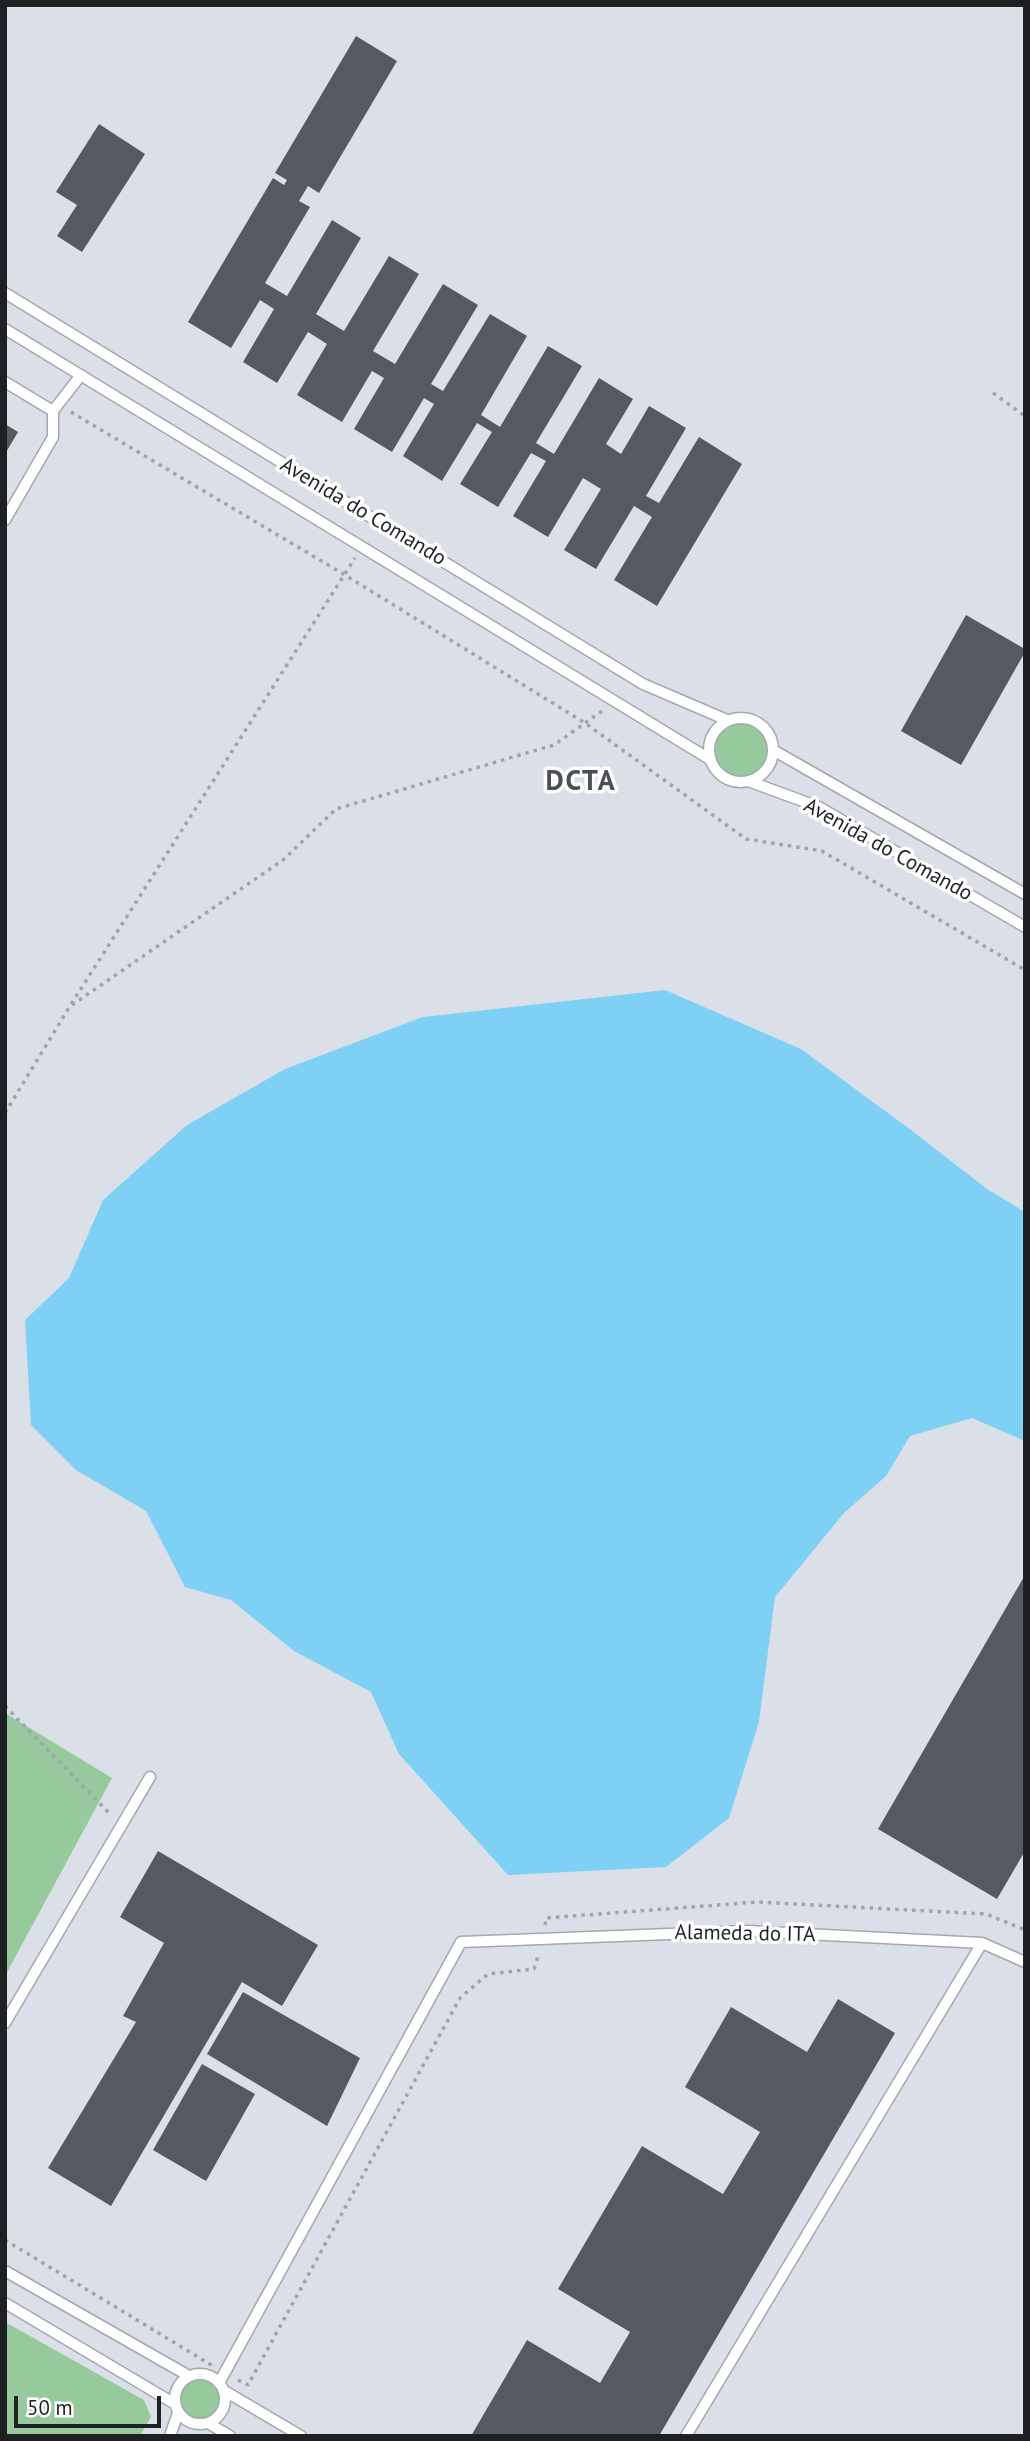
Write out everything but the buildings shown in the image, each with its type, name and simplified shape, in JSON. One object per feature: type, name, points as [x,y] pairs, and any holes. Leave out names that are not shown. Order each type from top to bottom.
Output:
[{"type":"lane","name":"Avenida do Comando","points":[[5,293],[643,684],[727,720]]},
{"type":"lane","name":"Avenida do Comando","points":[[5,329],[710,760]]},
{"type":"lane","points":[[5,520],[53,437],[56,407],[81,375]]},
{"type":"lane","points":[[5,382],[56,407]]},
{"type":"lane","points":[[746,718],[762,725],[772,740],[773,750],[772,761],[766,770],[758,778],[748,782],[730,780],[715,769],[710,760],[710,742],[719,726],[727,720],[746,718]]},
{"type":"lane","name":"Avenida do Comando","points":[[773,750],[1025,894]]},
{"type":"lane","name":"Avenida do Comando","points":[[748,782],[819,807],[1025,927]]},
{"type":"lane","points":[[5,2023],[150,1777]]},
{"type":"lane","name":"Alameda do ITA","points":[[224,2372],[461,1942],[747,1931],[982,1943],[1025,1962]]},
{"type":"lane","points":[[686,2436],[982,1943]]},
{"type":"lane","points":[[5,2271],[189,2376],[205,2375],[301,2436]]},
{"type":"lane","points":[[5,2303],[177,2408],[191,2423],[204,2424],[230,2436]]},
{"type":"lane","points":[[191,2436],[220,2414],[225,2398],[221,2387],[224,2372]]},
{"type":"lane","points":[[170,2436],[177,2408],[177,2387],[189,2376]]},
{"type":"path","points":[[993,393],[1025,416]]},
{"type":"path","points":[[56,407],[345,575],[585,723],[746,839],[822,851],[1025,970]]},
{"type":"path","points":[[5,1113],[363,547]]},
{"type":"path","points":[[71,1006],[283,860],[336,809],[554,746],[616,701]]},
{"type":"path","points":[[5,1706],[123,1826]]},
{"type":"path","points":[[5,2240],[248,2385],[460,1998],[488,1974],[534,1969],[546,1918],[757,1902],[986,1914],[1025,1930]]},
{"type":"green space","points":[[741,722],[752,724],[761,730],[767,739],[767,761],[761,770],[752,776],[741,778],[730,776],[721,770],[715,761],[713,750],[715,739],[721,730],[730,724]]},
{"type":"green space","points":[[5,1713],[112,1778],[5,1976]]},
{"type":"green space","points":[[5,2322],[144,2400],[151,2417],[140,2436],[5,2436]]},
{"type":"green space","points":[[200,2380],[214,2385],[219,2399],[214,2413],[200,2418],[186,2413],[181,2399],[186,2385]]},
{"type":"water","points":[[665,990],[801,1049],[987,1189],[1025,1212],[1025,1441],[972,1418],[910,1436],[886,1476],[844,1513],[775,1597],[759,1722],[729,1818],[666,1867],[508,1875],[399,1754],[371,1692],[294,1651],[231,1600],[185,1587],[146,1511],[76,1470],[31,1425],[25,1320],[69,1278],[103,1200],[187,1125],[285,1069],[423,1017]]},
{"type":"district","name":"DCTA","points":[[581,782]]}]
